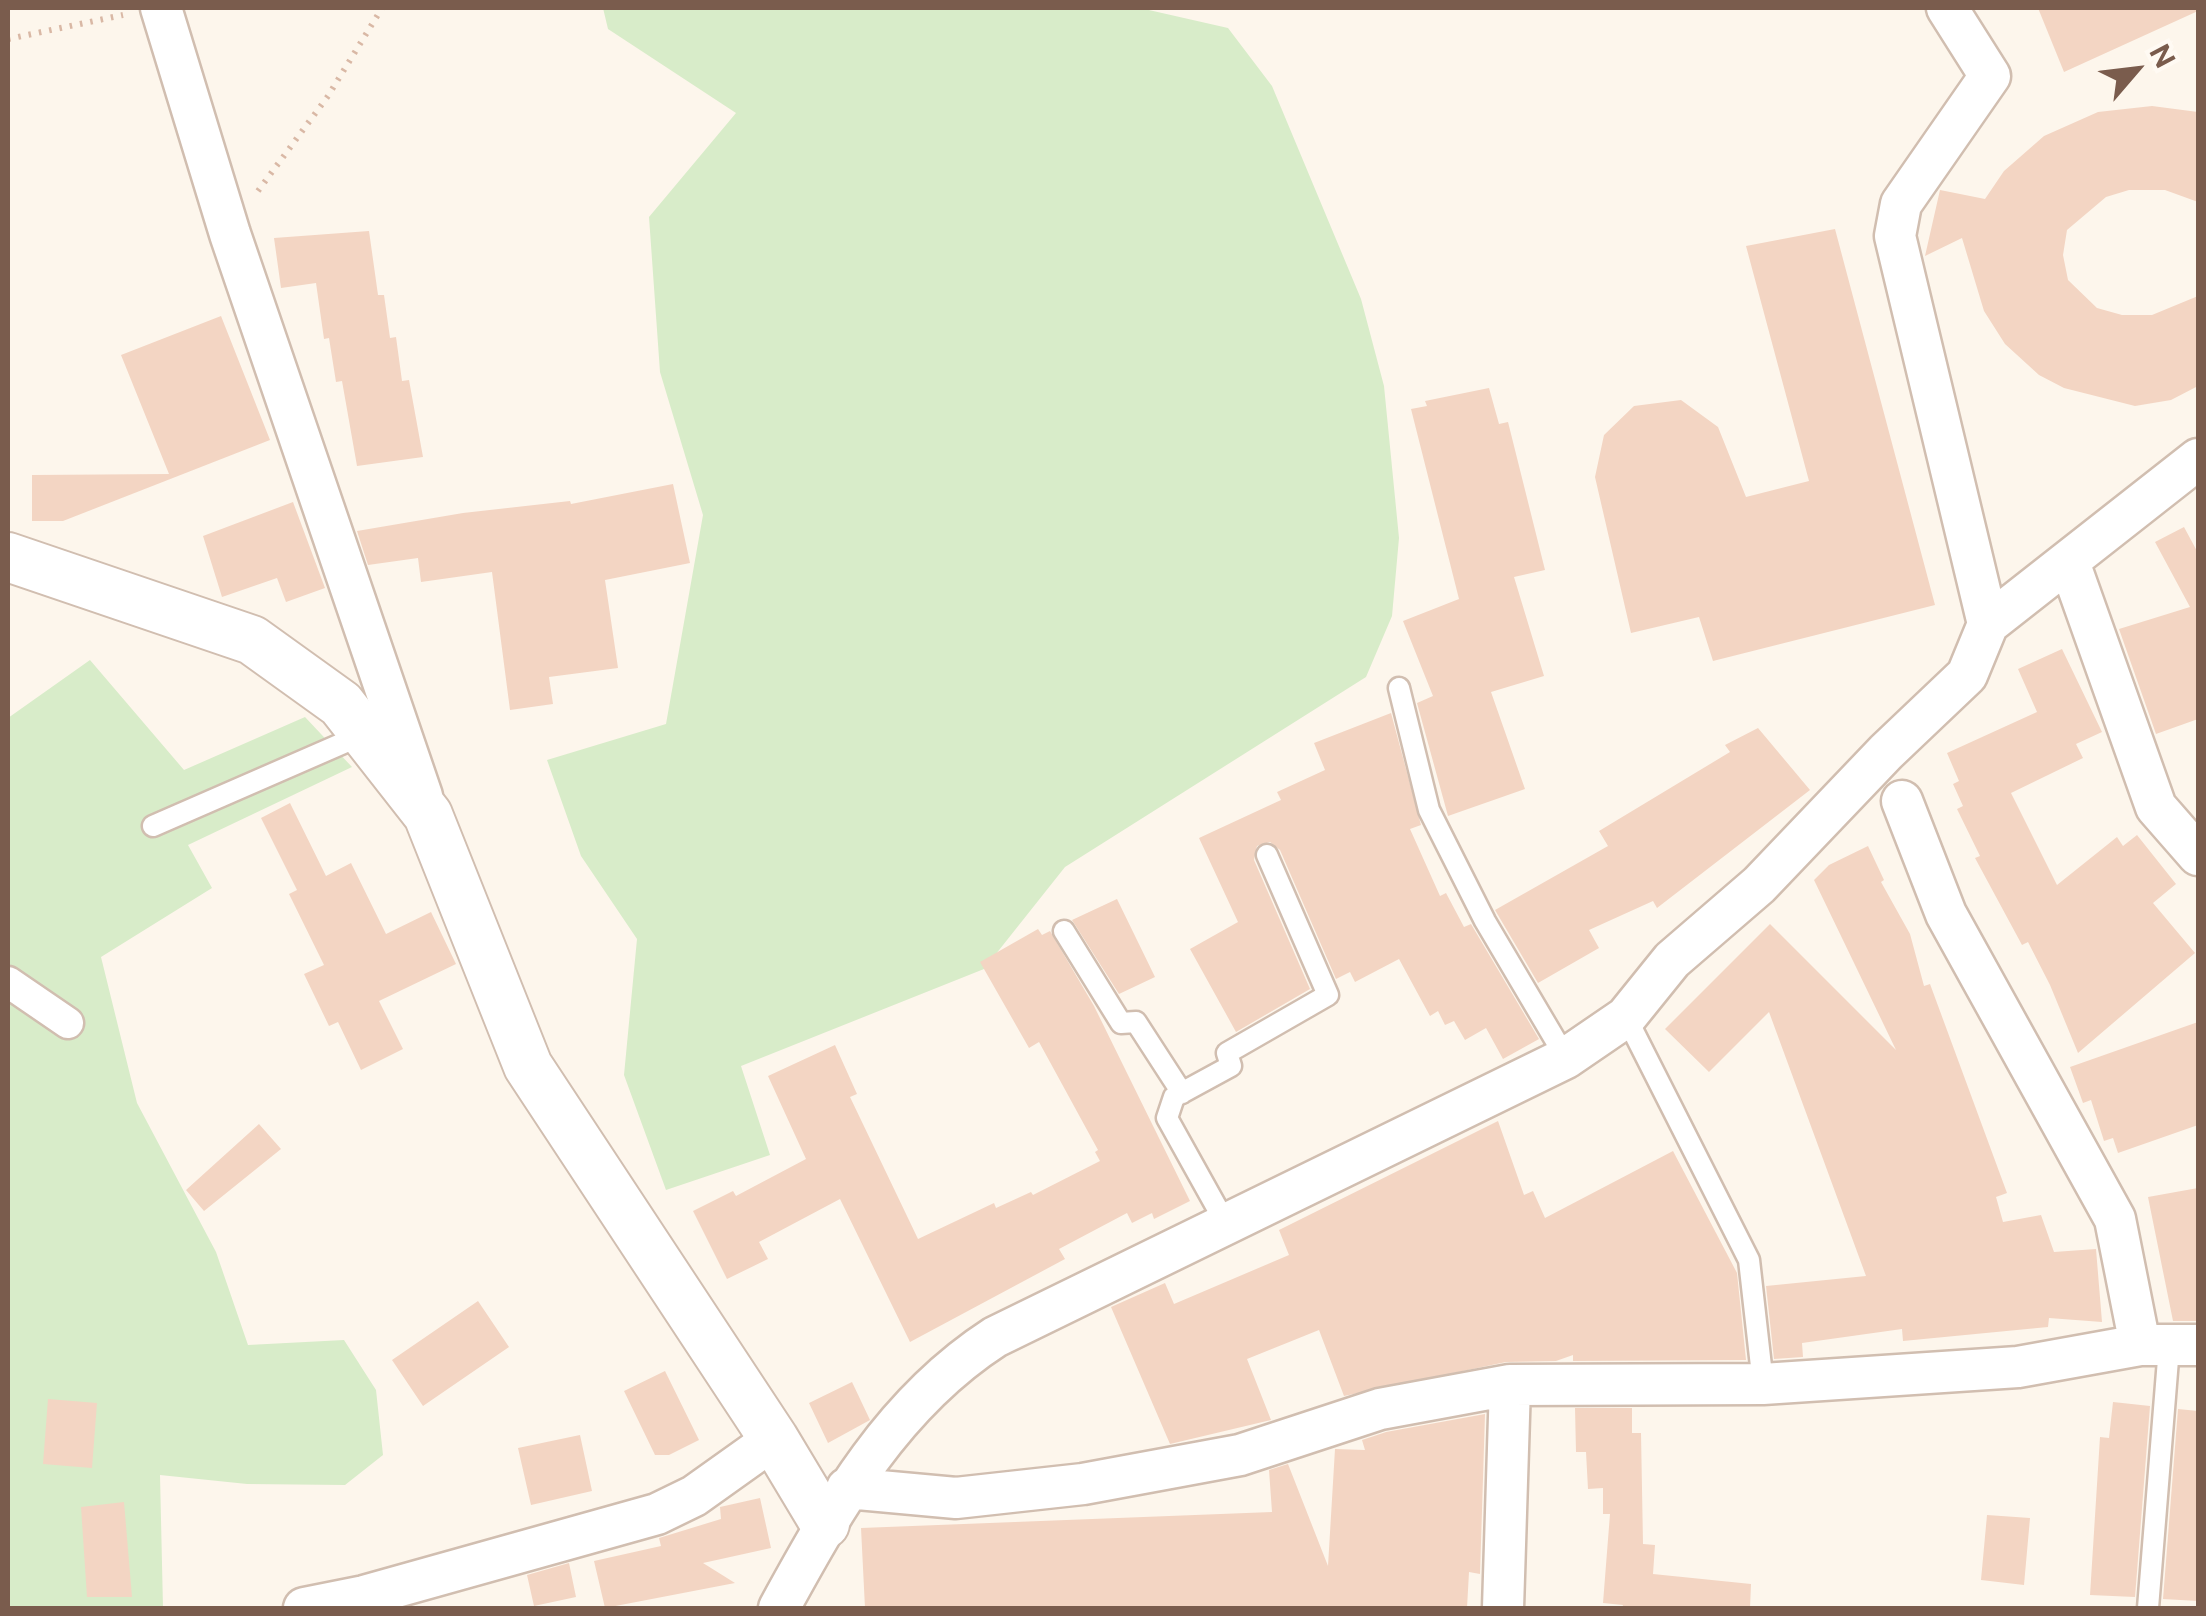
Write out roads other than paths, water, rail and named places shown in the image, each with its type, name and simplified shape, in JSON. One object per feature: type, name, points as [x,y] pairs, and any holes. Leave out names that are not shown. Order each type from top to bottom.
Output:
[{"type":"street","points":[[1947,8],[1990,76],[1901,204],[1895,236],[1988,624]]},
{"type":"street","points":[[150,10],[428,815],[528,1066],[774,1439],[836,1506]]},
{"type":"street","points":[[779,1608],[836,1506],[892,1427],[958,1361],[996,1337],[1566,1058],[1626,1017],[1672,960],[1760,885],[1886,752],[1967,676],[1988,624],[2198,458]]},
{"type":"street","points":[[8,557],[252,640],[341,704],[428,815]]},
{"type":"street","points":[[2069,562],[2156,807],[2198,855]]},
{"type":"street","points":[[836,1506],[1082,1484],[1240,1455],[1380,1410],[1510,1385],[1763,1384],[2018,1367],[2169,1346],[2115,1219],[1946,914],[1902,801]]},
{"type":"street","points":[[8,982],[68,1023]]},
{"type":"street","points":[[1502,1608],[1510,1385]]},
{"type":"street","points":[[304,1608],[364,1596],[657,1514],[694,1496],[774,1439]]},
{"type":"lane","points":[[1399,688],[1429,810],[1484,921],[1566,1058]]},
{"type":"lane","points":[[153,826],[366,733]]},
{"type":"lane","points":[[1226,1224],[1167,1118],[1174,1097],[1231,1066],[1226,1052],[1328,996],[1267,856]]},
{"type":"lane","points":[[1064,931],[1121,1023],[1136,1022],[1182,1093]]},
{"type":"lane","points":[[1626,1017],[1748,1260],[1763,1384]]},
{"type":"lane","points":[[2148,1608],[2169,1346]]}]
